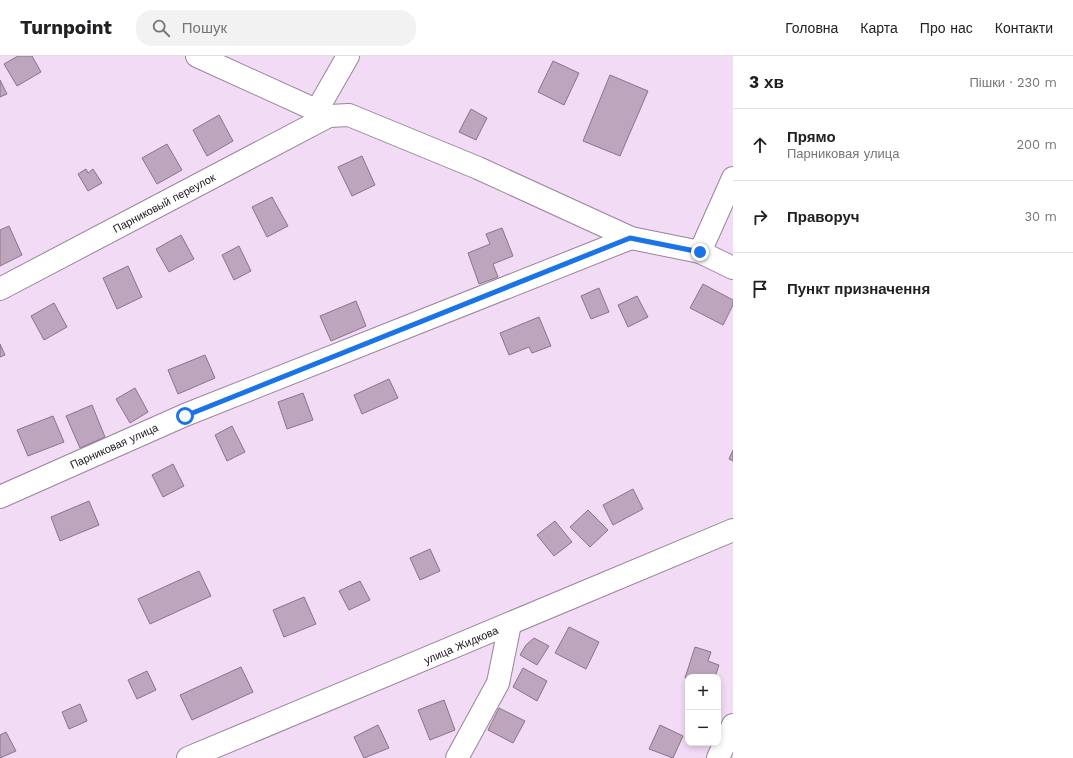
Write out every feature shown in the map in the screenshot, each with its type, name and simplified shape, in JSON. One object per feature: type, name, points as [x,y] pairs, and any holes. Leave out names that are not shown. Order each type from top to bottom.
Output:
[{"type":"street","points":[[197,56],[323,113],[349,115],[450,156],[630,238],[700,252],[733,268]]},
{"type":"street","points":[[323,113],[348,56]]},
{"type":"street","name":"Парниковый переулок","points":[[0,290],[323,113]]},
{"type":"street","points":[[700,252],[733,178]]},
{"type":"street","name":"Парниковая улица","points":[[0,496],[185,416],[630,238]]},
{"type":"street","name":"улица Жидкова","points":[[188,758],[733,530]]},
{"type":"street","points":[[456,758],[498,683],[510,624]]},
{"type":"street","points":[[718,758],[733,725]]},
{"type":"building","points":[[18,56],[32,56],[41,72],[17,86],[4,64]]},
{"type":"building","points":[[553,61],[579,73],[564,105],[538,92]]},
{"type":"building","points":[[610,75],[648,91],[620,156],[583,141]]},
{"type":"building","points":[[0,80],[7,94],[0,97]]},
{"type":"building","points":[[471,109],[487,118],[476,140],[459,132]]},
{"type":"building","points":[[219,115],[233,141],[207,156],[193,130]]},
{"type":"building","points":[[167,144],[182,170],[157,184],[142,158]]},
{"type":"building","points":[[362,156],[375,185],[352,196],[338,167]]},
{"type":"building","points":[[86,169],[88,173],[93,169],[102,183],[88,191],[78,174]]},
{"type":"building","points":[[272,197],[288,226],[267,237],[252,207]]},
{"type":"building","points":[[9,226],[22,255],[0,266],[0,230]]},
{"type":"building","points":[[502,228],[513,256],[493,264],[498,277],[479,284],[468,253],[490,244],[486,234]]},
{"type":"building","points":[[181,235],[194,259],[169,272],[156,249]]},
{"type":"building","points":[[239,246],[251,271],[234,280],[222,255]]},
{"type":"building","points":[[128,266],[142,297],[117,309],[103,278]]},
{"type":"building","points":[[703,284],[733,300],[733,305],[723,325],[690,308]]},
{"type":"building","points":[[599,288],[609,312],[591,319],[581,296]]},
{"type":"building","points":[[637,296],[648,317],[628,327],[618,305]]},
{"type":"building","points":[[356,301],[366,326],[331,341],[320,316]]},
{"type":"building","points":[[54,303],[67,327],[44,340],[31,316]]},
{"type":"building","points":[[539,317],[551,346],[532,353],[529,347],[509,355],[500,333]]},
{"type":"building","points":[[0,344],[5,355],[0,357]]},
{"type":"building","points":[[205,355],[215,378],[178,394],[168,370]]},
{"type":"building","points":[[389,379],[398,398],[362,414],[354,395]]},
{"type":"building","points":[[135,388],[148,412],[130,423],[116,399]]},
{"type":"building","points":[[303,393],[313,420],[287,429],[278,402]]},
{"type":"building","points":[[92,405],[105,437],[80,448],[66,416]]},
{"type":"building","points":[[53,416],[64,442],[28,456],[17,430]]},
{"type":"building","points":[[232,426],[245,452],[227,461],[215,435]]},
{"type":"building","points":[[733,450],[733,461],[729,459]]},
{"type":"building","points":[[173,464],[184,486],[163,497],[152,475]]},
{"type":"building","points":[[633,489],[643,509],[613,525],[603,505]]},
{"type":"building","points":[[89,501],[99,525],[60,541],[51,517]]},
{"type":"building","points":[[588,510],[608,530],[590,547],[570,527]]},
{"type":"building","points":[[555,521],[572,542],[554,556],[537,535]]},
{"type":"building","points":[[430,549],[440,571],[420,580],[410,558]]},
{"type":"building","points":[[199,571],[211,596],[150,624],[138,599]]},
{"type":"building","points":[[360,581],[370,600],[349,610],[339,591]]},
{"type":"building","points":[[304,597],[316,624],[284,637],[273,610]]},
{"type":"building","points":[[569,627],[599,642],[586,669],[555,653]]},
{"type":"building","points":[[534,638],[549,646],[537,665],[520,655],[526,645]]},
{"type":"building","points":[[695,647],[711,652],[708,661],[719,665],[716,674],[686,674]]},
{"type":"building","points":[[241,667],[253,692],[192,720],[180,695]]},
{"type":"building","points":[[523,668],[547,681],[537,701],[513,687]]},
{"type":"building","points":[[147,671],[156,690],[137,699],[128,680]]},
{"type":"building","points":[[444,700],[455,730],[430,740],[418,710]]},
{"type":"building","points":[[80,704],[87,721],[69,729],[62,712]]},
{"type":"building","points":[[499,708],[525,721],[513,743],[488,730]]},
{"type":"building","points":[[378,725],[389,748],[364,758],[354,737]]},
{"type":"building","points":[[660,725],[683,736],[673,758],[649,749]]},
{"type":"building","points":[[6,732],[16,751],[0,758],[0,735]]},
{"type":"route","points":[[185,416],[630,238],[700,252]]}]
